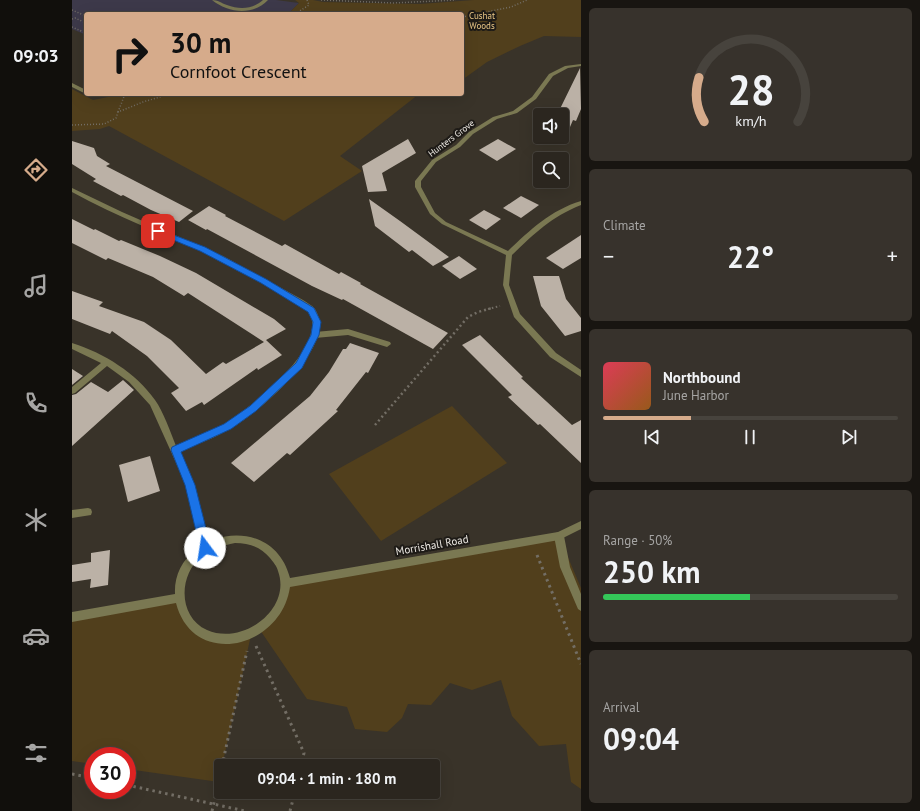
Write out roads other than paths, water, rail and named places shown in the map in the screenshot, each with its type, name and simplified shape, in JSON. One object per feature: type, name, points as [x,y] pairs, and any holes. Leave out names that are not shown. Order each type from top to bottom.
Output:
[{"type":"street","points":[[214,0],[225,7],[241,10],[257,6],[266,0]]},
{"type":"street","name":"Hunters Grove","points":[[509,254],[444,223],[433,214],[418,188],[418,181],[434,161],[458,146],[471,133],[495,118],[515,112],[534,98],[551,75],[567,67],[581,65]]},
{"type":"street","points":[[72,85],[84,91]]},
{"type":"street","points":[[72,190],[143,226],[203,249],[295,299],[311,310],[317,322],[315,335],[299,365],[253,408],[227,426],[175,450]]},
{"type":"street","points":[[581,203],[565,209],[538,226],[509,254],[506,285],[517,315],[553,355],[581,374]]},
{"type":"street","points":[[315,335],[348,332],[387,344]]},
{"type":"street","points":[[72,346],[107,362],[132,380],[153,403],[190,485],[205,548]]},
{"type":"street","points":[[72,390],[107,362]]},
{"type":"street","points":[[72,514],[88,512]]},
{"type":"street","name":"Morrishall Road","points":[[285,582],[559,536],[581,525]]},
{"type":"street","points":[[559,536],[565,567],[581,606]]},
{"type":"street","points":[[235,539],[250,540],[263,546],[274,556],[282,568],[285,582],[284,597],[272,620],[260,630],[239,639],[222,640],[205,635],[192,626],[185,616],[179,598],[180,584],[185,570],[194,557],[205,548],[220,541],[235,539]]},
{"type":"street","points":[[72,617],[179,598]]},
{"type":"park label","name":"Cushat Woods","points":[[482,20]]}]
